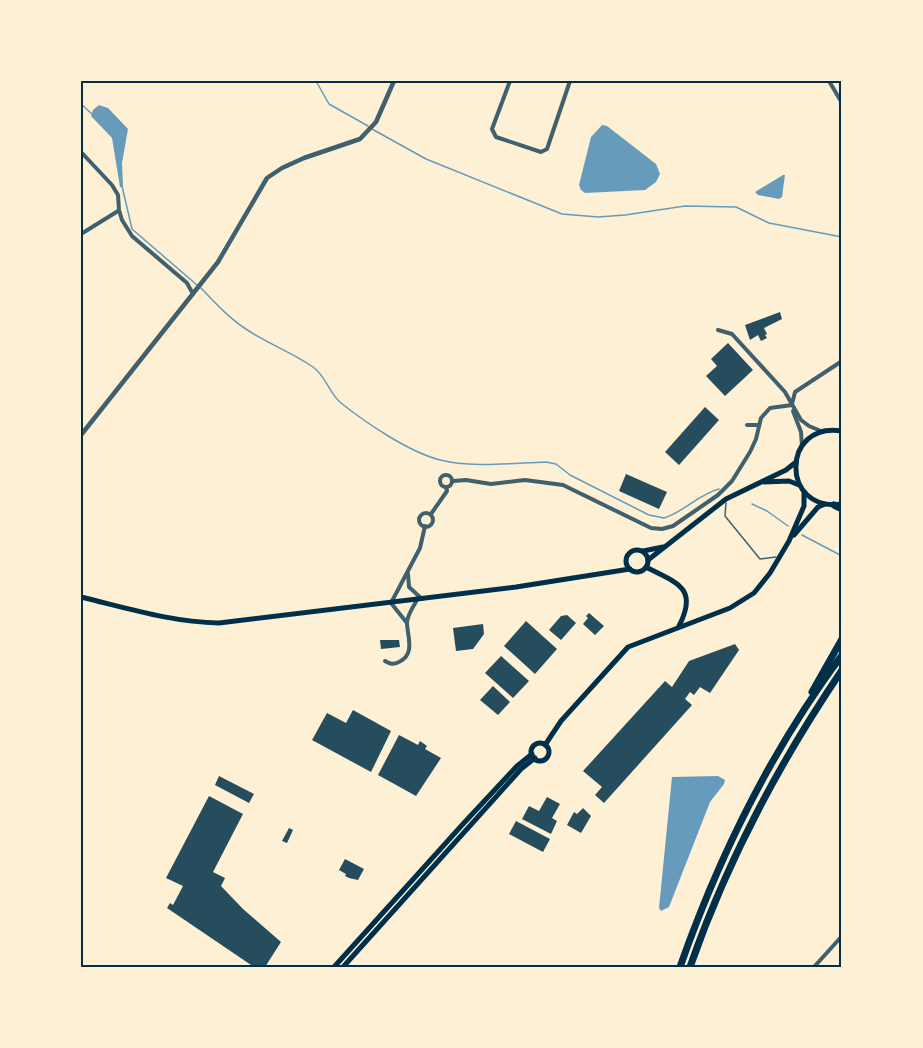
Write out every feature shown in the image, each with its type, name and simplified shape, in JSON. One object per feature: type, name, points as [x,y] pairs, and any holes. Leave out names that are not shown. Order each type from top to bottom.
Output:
[{"type":"highway","points":[[834,505],[842,509]]},
{"type":"highway","points":[[680,967],[737,828],[842,639]]},
{"type":"highway","points":[[797,721],[842,655]]},
{"type":"highway","points":[[690,967],[732,861],[761,802],[804,727],[842,670]]},
{"type":"main road","points":[[842,425],[839,430],[822,431],[811,437],[802,446],[796,462],[796,474],[804,492],[814,500],[825,504],[842,504]]},
{"type":"main road","points":[[81,597],[190,623],[219,623],[419,600],[562,581],[630,569],[638,572],[646,567],[648,560],[726,499],[786,470],[796,462]]},
{"type":"main road","points":[[762,482],[789,481],[800,485]]},
{"type":"main road","points":[[545,745],[557,725],[624,651],[636,643],[729,608],[744,599],[762,583],[789,541],[804,506],[804,492]]},
{"type":"main road","points":[[789,541],[818,507],[825,504]]},
{"type":"main road","points":[[610,572],[625,561],[630,551],[664,547]]},
{"type":"main road","points":[[643,551],[648,560]]},
{"type":"main road","points":[[625,561],[630,569]]},
{"type":"main road","points":[[646,567],[675,582],[684,590],[688,600],[687,611],[679,626]]},
{"type":"main road","points":[[540,743],[548,748],[548,755],[543,760],[533,756],[532,749],[535,744],[540,743]]},
{"type":"main road","points":[[334,967],[517,766],[533,756]]},
{"type":"main road","points":[[343,967],[533,756]]},
{"type":"street","points":[[81,435],[202,283],[236,235],[267,178],[289,165],[360,139],[374,125],[393,81]]},
{"type":"street","points":[[510,81],[492,129],[496,137],[541,152],[548,149],[570,81]]},
{"type":"street","points":[[829,81],[842,103]]},
{"type":"street","points":[[81,152],[112,185],[118,195],[118,210],[132,236],[195,292]]},
{"type":"street","points":[[81,234],[118,210]]},
{"type":"street","points":[[718,330],[732,334],[785,392],[801,420],[822,431]]},
{"type":"street","points":[[802,446],[801,432],[792,405],[795,392],[842,361]]},
{"type":"street","points":[[446,487],[453,481],[466,480],[491,484],[525,480],[553,483],[563,485],[651,528],[662,529],[685,519],[732,482],[756,439],[761,417],[771,408],[792,405]]},
{"type":"street","points":[[747,425],[758,425]]},
{"type":"street","points":[[446,487],[441,484],[442,477],[448,475],[453,481]]},
{"type":"street","points":[[431,514],[447,491],[446,487]]},
{"type":"street","points":[[425,526],[421,523],[420,518],[423,514],[431,514]]},
{"type":"street","points":[[425,526],[430,525],[433,521],[431,514]]},
{"type":"street","points":[[407,623],[391,603],[420,548],[425,526]]},
{"type":"street","points":[[385,661],[395,664],[407,655],[410,643],[407,623],[409,614],[419,600],[409,587],[408,573]]},
{"type":"street","points":[[814,967],[842,936]]},
{"type":"lane","points":[[726,499],[725,516],[760,559],[780,556]]},
{"type":"water","points":[[99,105],[108,108],[128,129],[122,163],[123,187],[120,187],[112,138],[91,116],[93,110]]},
{"type":"water","points":[[602,125],[607,126],[656,164],[660,174],[656,182],[645,190],[585,193],[581,190],[579,185],[591,137]]},
{"type":"water","points":[[785,175],[782,197],[779,199],[758,195],[755,192]]},
{"type":"water","points":[[718,776],[725,780],[724,784],[710,802],[669,907],[661,911],[659,908],[672,777]]},
{"type":"building","points":[[780,312],[782,319],[764,328],[767,338],[761,341],[758,335],[750,340],[745,325]]},
{"type":"building","points":[[728,343],[753,370],[725,396],[706,376],[717,366],[711,359]]},
{"type":"building","points":[[705,407],[719,420],[679,465],[665,452]]},
{"type":"building","points":[[626,474],[667,492],[659,509],[619,491]]},
{"type":"building","points":[[589,613],[604,626],[595,635],[583,624]]},
{"type":"building","points":[[567,615],[576,623],[561,640],[549,630],[561,616]]},
{"type":"building","points":[[526,621],[557,649],[535,674],[504,646]]},
{"type":"building","points":[[483,624],[484,634],[473,649],[456,651],[453,628]]},
{"type":"building","points":[[380,640],[399,640],[400,647],[381,649]]},
{"type":"building","points":[[735,644],[739,650],[710,693],[700,687],[694,695],[690,692],[685,699],[692,705],[604,803],[595,795],[602,787],[583,771],[665,681],[672,687],[689,661]]},
{"type":"building","points":[[501,656],[529,681],[513,698],[485,673]]},
{"type":"building","points":[[493,686],[510,702],[498,715],[480,700]]},
{"type":"building","points":[[353,710],[391,731],[371,772],[312,740],[327,713],[346,723]]},
{"type":"building","points":[[399,735],[418,745],[420,741],[427,746],[425,749],[441,758],[416,796],[378,775]]},
{"type":"building","points":[[219,776],[254,794],[249,803],[215,785]]},
{"type":"building","points":[[209,796],[243,814],[213,872],[225,878],[221,886],[243,909],[281,942],[265,967],[254,967],[167,908],[170,903],[173,905],[183,886],[166,878]]},
{"type":"building","points":[[547,797],[560,804],[552,818],[557,821],[551,834],[522,819],[529,806],[539,811]]},
{"type":"building","points":[[583,808],[591,816],[581,833],[567,825],[574,812],[577,814]]},
{"type":"building","points":[[516,821],[550,839],[543,852],[509,834]]},
{"type":"building","points":[[289,828],[293,830],[287,843],[282,841]]},
{"type":"building","points":[[345,859],[364,869],[358,880],[345,876],[346,874],[339,870]]},
{"type":"waterway","points":[[316,81],[329,104],[368,126]]},
{"type":"waterway","points":[[81,104],[92,114]]},
{"type":"waterway","points":[[372,129],[426,159],[562,214],[598,217],[685,206],[736,207],[769,223],[842,237]]},
{"type":"waterway","points":[[122,186],[132,229],[197,285]]},
{"type":"waterway","points":[[201,288],[242,327],[313,367],[337,399],[351,411],[415,451],[440,460],[465,464],[546,462],[556,464],[570,475],[649,515],[664,518],[719,489]]},
{"type":"waterway","points":[[752,504],[767,511],[788,526]]},
{"type":"waterway","points":[[802,535],[842,556]]}]
